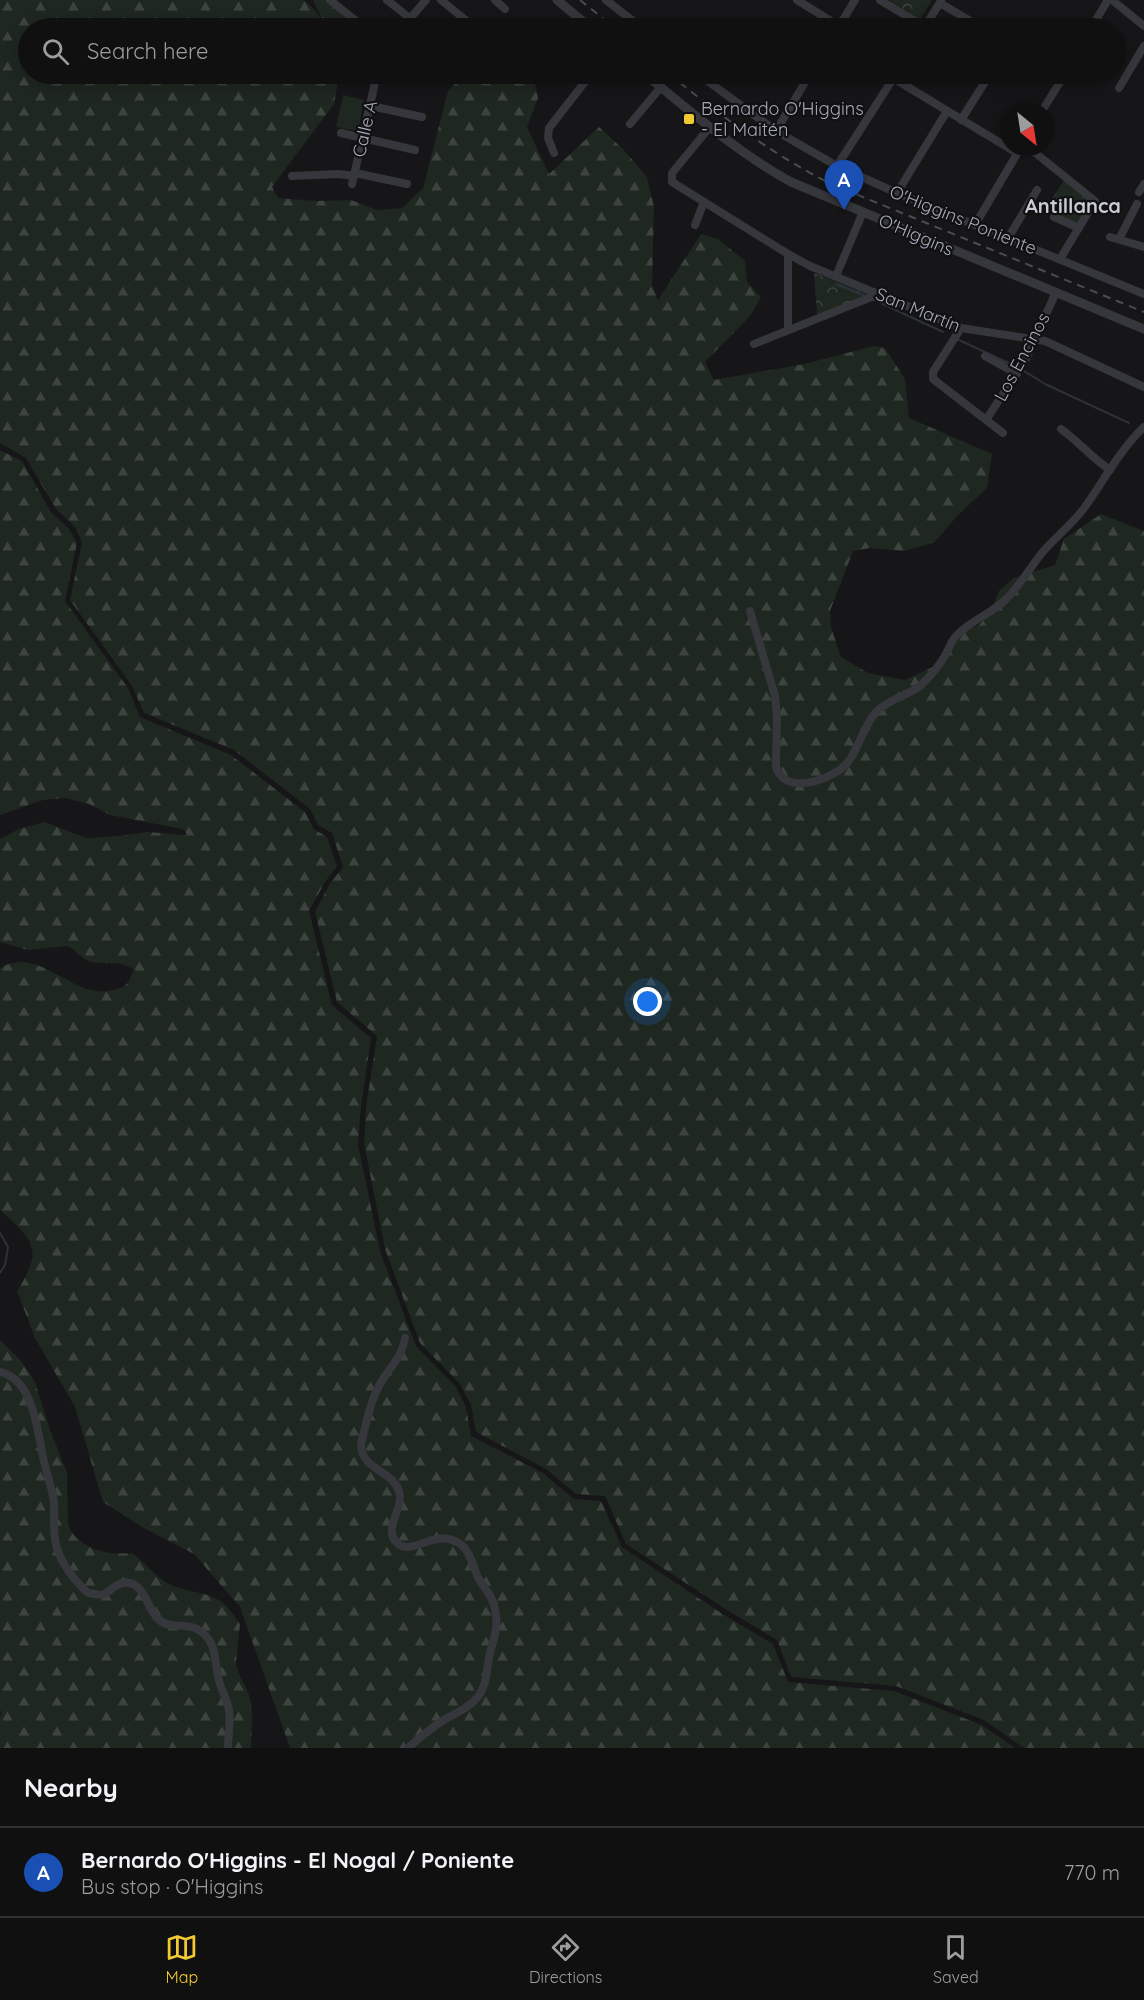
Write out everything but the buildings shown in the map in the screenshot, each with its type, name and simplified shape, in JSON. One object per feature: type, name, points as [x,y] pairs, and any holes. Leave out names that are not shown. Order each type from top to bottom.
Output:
[{"type":"street","points":[[330,0],[352,18]]},
{"type":"street","points":[[387,0],[409,18]]},
{"type":"street","points":[[411,18],[426,0]]},
{"type":"street","points":[[441,0],[463,18]]},
{"type":"street","points":[[495,0],[506,9]]},
{"type":"street","points":[[557,0],[579,18]]},
{"type":"street","points":[[606,0],[629,18]]},
{"type":"street","points":[[616,8],[622,0]]},
{"type":"street","points":[[796,0],[824,18]]},
{"type":"street","points":[[844,18],[855,0]]},
{"type":"street","points":[[880,0],[909,18]]},
{"type":"street","points":[[1098,18],[1110,0],[1144,26]]},
{"type":"street","points":[[931,18],[941,2],[966,18]]},
{"type":"street","points":[[1126,76],[1144,46]]},
{"type":"street","name":"Calle A","points":[[354,178],[376,84]]},
{"type":"street","points":[[554,153],[548,138],[549,129],[583,84]]},
{"type":"street","name":"O'Higgins","points":[[657,84],[709,128],[785,178],[1144,329]]},
{"type":"street","name":"O'Higgins Poniente","points":[[712,84],[776,131],[837,165],[897,193],[1144,294]]},
{"type":"street","points":[[776,131],[804,84]]},
{"type":"street","points":[[837,165],[889,84]]},
{"type":"street","points":[[906,84],[962,120],[1000,140]]},
{"type":"street","points":[[962,120],[984,84]]},
{"type":"street","points":[[1047,102],[1056,84]]},
{"type":"street","points":[[1119,88],[1121,84]]},
{"type":"street","points":[[630,124],[661,87]]},
{"type":"street","points":[[371,106],[422,117]]},
{"type":"street","points":[[897,193],[947,111]]},
{"type":"street","name":"San Martín","points":[[709,128],[670,178],[674,184],[788,254],[961,328],[1036,338],[1144,387]]},
{"type":"street","points":[[341,133],[415,150]]},
{"type":"street","points":[[975,225],[1015,156]]},
{"type":"street","points":[[1039,156],[1095,201],[1060,259]]},
{"type":"street","points":[[292,176],[339,174],[407,184]]},
{"type":"street","points":[[1139,192],[1144,184]]},
{"type":"street","points":[[1008,238],[1037,190]]},
{"type":"street","points":[[695,225],[704,202]]},
{"type":"street","points":[[1119,239],[1137,204]]},
{"type":"street","points":[[836,276],[863,212]]},
{"type":"street","points":[[1054,217],[1078,228]]},
{"type":"street","points":[[1110,237],[1144,247]]},
{"type":"street","points":[[788,254],[788,330]]},
{"type":"street","name":"Los Encinos","points":[[986,420],[1017,374],[1056,292]]},
{"type":"street","points":[[754,344],[879,294]]},
{"type":"street","points":[[961,328],[932,377],[934,381],[1004,433]]},
{"type":"street","points":[[985,356],[1017,374]]},
{"type":"street","points":[[750,611],[775,696],[777,772],[792,782],[819,781],[833,776],[847,764],[867,725],[879,709],[911,692],[922,683],[941,662],[957,635],[1010,596],[1041,554],[1072,523],[1127,444],[1144,426]]},
{"type":"street","points":[[1061,429],[1076,440],[1092,458],[1110,470]]},
{"type":"street","points":[[405,1338],[399,1359],[375,1394],[361,1444],[362,1452],[368,1463],[384,1474],[399,1490],[400,1503],[393,1525],[396,1542],[402,1547],[410,1548],[428,1540],[440,1538],[462,1545],[468,1552],[475,1572],[492,1598],[497,1622],[485,1682],[477,1698],[408,1748]]},
{"type":"street","points":[[0,1372],[11,1376],[18,1382],[35,1416],[53,1493],[55,1542],[64,1562],[76,1580],[92,1594],[106,1594],[121,1583],[134,1585],[143,1593],[152,1611],[163,1622],[172,1626],[194,1628],[207,1637],[215,1653],[218,1679],[228,1706],[230,1718],[228,1748]]},
{"type":"green space","points":[[0,0],[304,0],[320,18],[18,18],[18,84],[337,84],[334,104],[272,187],[278,198],[317,201],[351,200],[377,210],[402,208],[423,188],[448,91],[455,84],[535,84],[538,98],[527,127],[549,174],[599,127],[623,149],[647,177],[654,207],[652,285],[658,300],[701,234],[718,239],[745,261],[747,282],[761,297],[751,315],[705,362],[714,380],[804,364],[874,346],[885,348],[905,379],[909,418],[992,454],[987,488],[957,516],[935,542],[905,551],[870,548],[853,551],[830,611],[831,627],[841,657],[868,673],[905,680],[937,665],[954,635],[979,625],[991,612],[999,591],[1014,578],[1055,565],[1064,539],[1101,514],[1144,531],[1144,1748],[1024,1748],[984,1720],[896,1686],[791,1677],[777,1640],[626,1544],[605,1496],[576,1494],[546,1469],[476,1432],[471,1405],[460,1384],[420,1343],[385,1249],[364,1143],[366,1107],[377,1036],[337,1002],[315,912],[329,885],[343,867],[332,833],[318,825],[310,809],[234,750],[144,713],[132,686],[70,600],[82,542],[75,527],[56,509],[26,458],[0,443]]},
{"type":"green space","points":[[313,0],[326,0],[348,18],[321,18]]},
{"type":"green space","points":[[889,0],[932,0],[921,18]]},
{"type":"green space","points":[[343,95],[364,100],[358,131],[336,127]]},
{"type":"green space","points":[[1064,180],[1091,201],[1079,223],[1045,210]]},
{"type":"green space","points":[[1062,184],[1073,191],[1061,211],[1050,204]]},
{"type":"green space","points":[[814,273],[868,294],[868,296],[817,315]]},
{"type":"green space","points":[[0,450],[22,461],[51,512],[70,530],[77,543],[65,601],[128,688],[140,717],[231,755],[305,812],[314,829],[327,837],[337,866],[309,911],[332,1005],[371,1038],[358,1144],[380,1251],[416,1346],[456,1387],[466,1407],[471,1436],[543,1473],[574,1499],[601,1501],[622,1547],[724,1615],[773,1644],[788,1682],[894,1691],[982,1725],[1015,1748],[290,1748],[240,1607],[194,1554],[142,1527],[103,1502],[75,1407],[35,1338],[17,1291],[31,1265],[32,1255],[27,1238],[0,1210],[0,968],[15,963],[30,963],[86,989],[101,991],[124,986],[134,970],[119,964],[91,962],[67,946],[28,950],[0,942],[0,839],[19,829],[44,822],[87,838],[147,832],[187,835],[184,830],[110,815],[89,804],[65,798],[43,800],[0,815]]},
{"type":"green space","points":[[0,1340],[22,1362],[35,1382],[50,1430],[67,1472],[68,1523],[77,1539],[103,1551],[132,1553],[171,1585],[208,1595],[222,1602],[240,1624],[236,1662],[251,1705],[251,1748],[0,1748],[0,1715],[2,1714],[0,1710]]},
{"type":"waterway","points":[[836,284],[863,295]]},
{"type":"waterway","points":[[872,299],[943,332]]},
{"type":"waterway","points":[[959,340],[1013,365]]},
{"type":"waterway","points":[[1024,371],[1045,384],[1129,423]]},
{"type":"waterway","points":[[0,1233],[8,1247],[5,1265],[0,1273]]},
{"type":"railway","points":[[580,0],[602,18]]},
{"type":"railway","points":[[682,84],[747,133],[788,160],[831,184],[1144,312]]},
{"type":"place","name":"Bernardo O'Higgins - El Maitén","points":[[689,119]]},
{"type":"place","name":"Bernardo O'Higgins - El Nogal / Poniente","points":[[844,210]]},
{"type":"district","name":"Antillanca","points":[[1073,206]]}]
